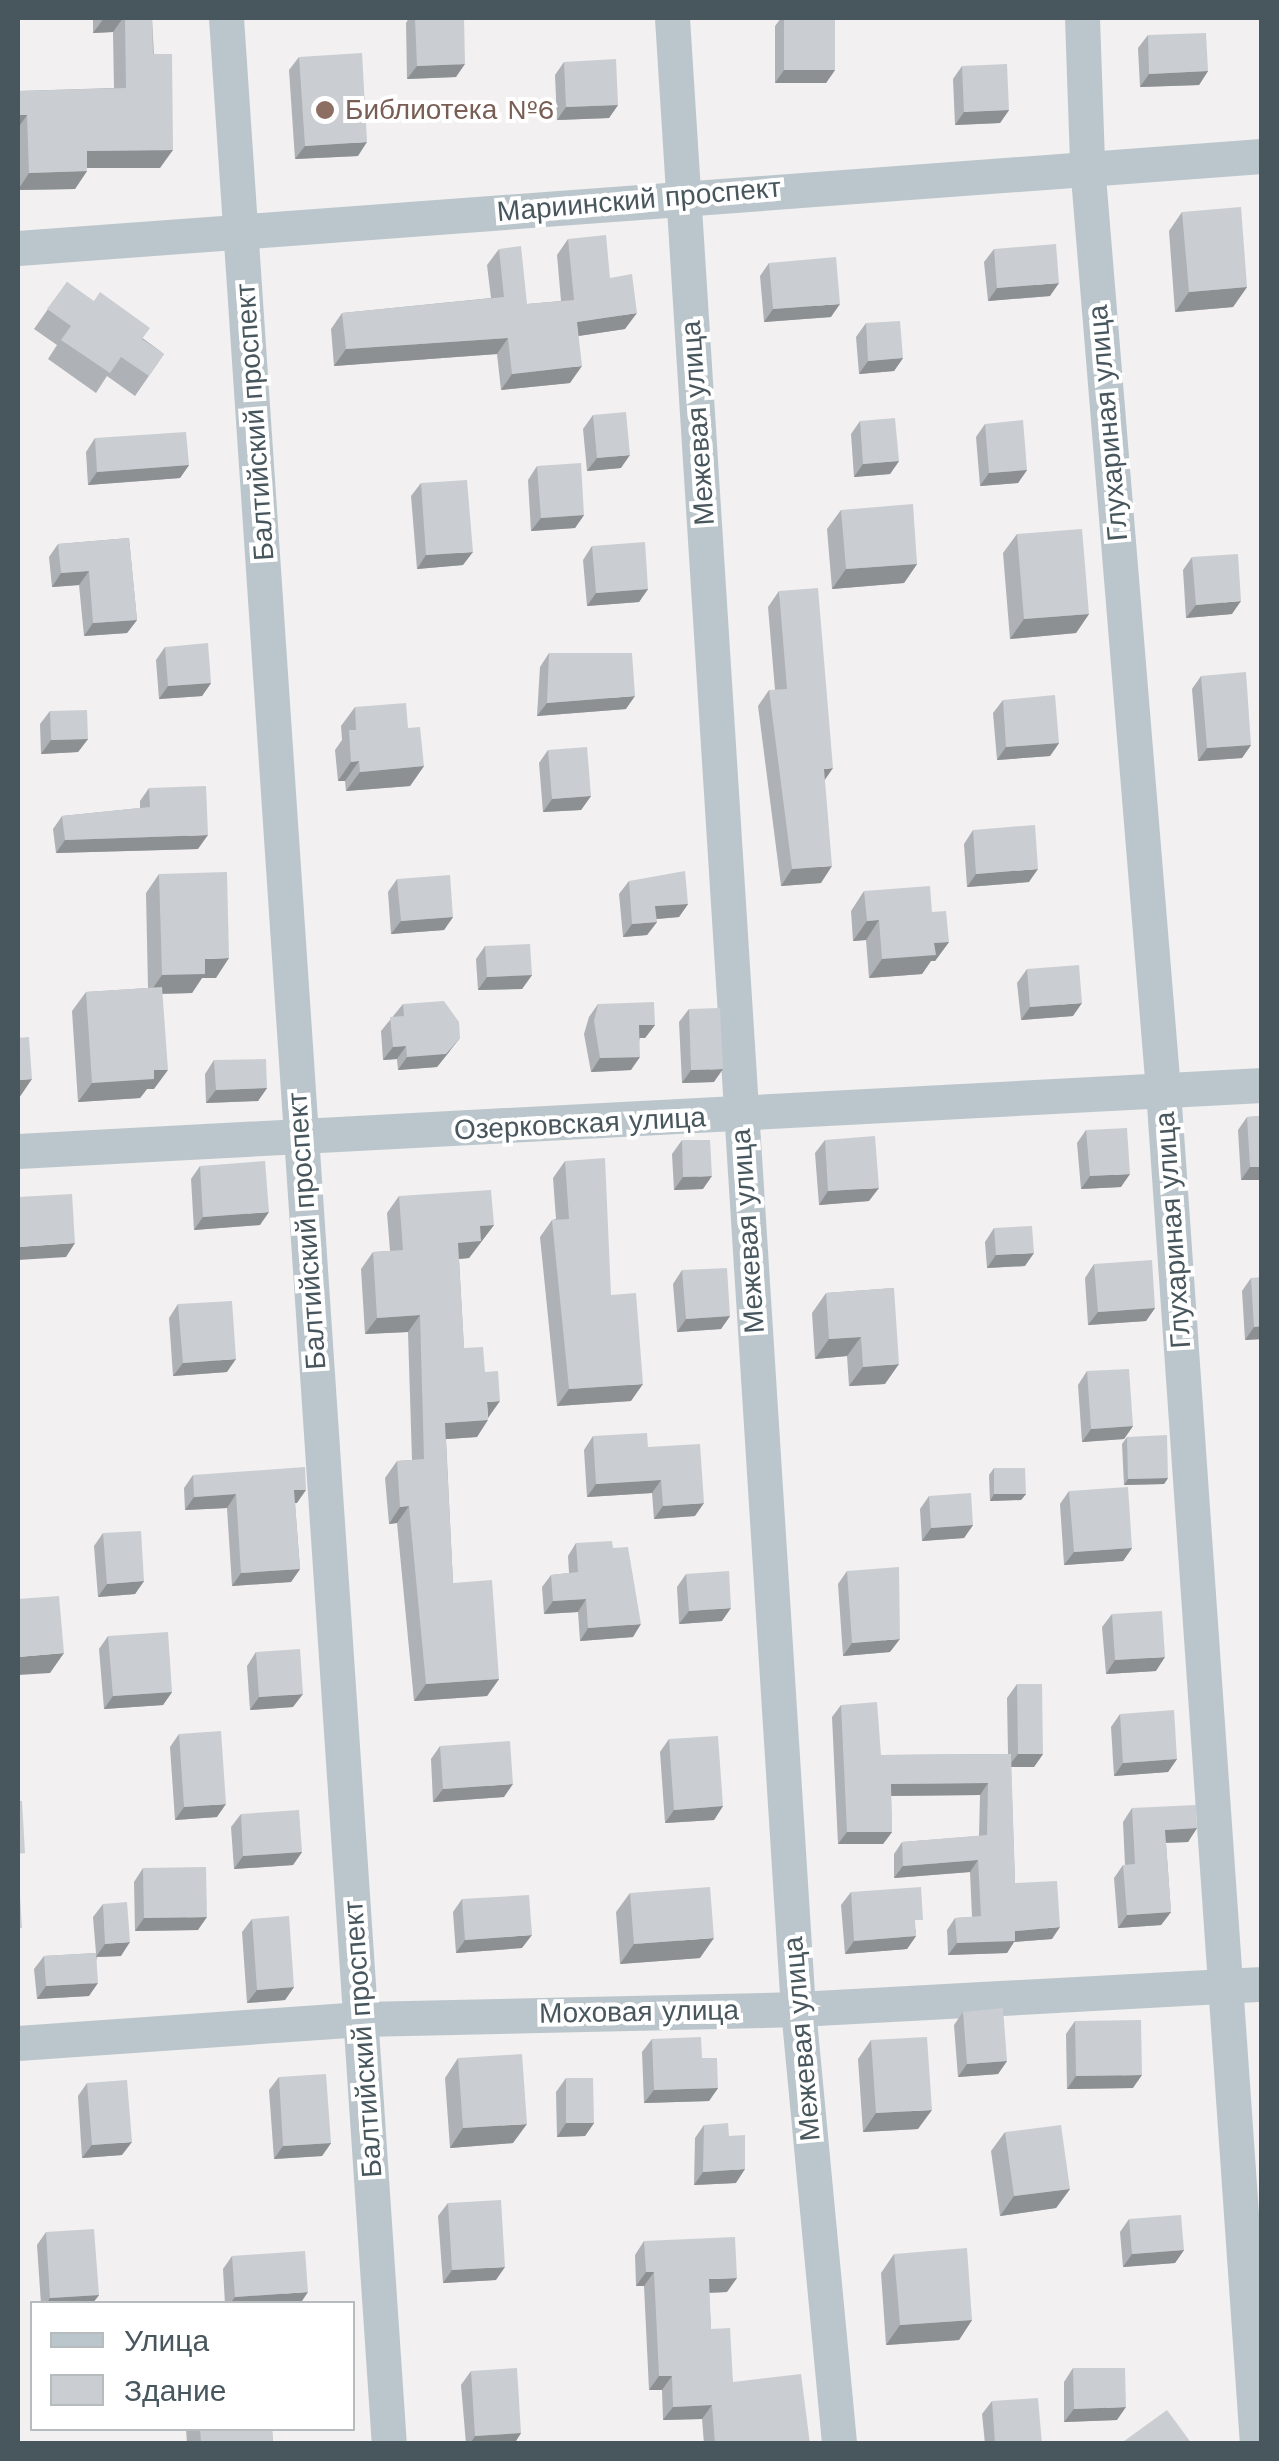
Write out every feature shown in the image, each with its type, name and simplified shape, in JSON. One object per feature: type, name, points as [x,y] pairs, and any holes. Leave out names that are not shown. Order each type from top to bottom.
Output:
[{"type":"street","name":"Балтийский проспект","points":[[226,18],[244,236],[300,1138],[389,2444]]},
{"type":"street","name":"Межевая улица","points":[[672,18],[798,2009],[839,2444]]},
{"type":"street","name":"Глухариная улица","points":[[1082,18],[1087,164],[1244,1985],[1257,2444]]},
{"type":"street","name":"Мариинский проспект","points":[[18,248],[244,236],[684,194],[1087,164],[1262,156]]},
{"type":"street","name":"Озерковская улица","points":[[18,1151],[741,1116],[1262,1084]]},
{"type":"street","name":"Моховая улица","points":[[18,2043],[362,2019],[798,2009],[1244,1985]]},
{"type":"building","points":[[125,18],[152,18],[153,54],[172,54],[173,150],[87,151],[87,171],[29,173],[27,115],[18,115],[18,91],[126,88]]},
{"type":"building","points":[[415,18],[464,18],[465,64],[417,66]]},
{"type":"building","points":[[784,18],[835,18],[835,70],[784,70]]},
{"type":"building","points":[[1206,33],[1208,71],[1149,74],[1148,35]]},
{"type":"building","points":[[362,53],[367,142],[305,146],[299,57]]},
{"type":"building","points":[[616,59],[618,105],[566,107],[564,62]]},
{"type":"building","points":[[1007,64],[1009,110],[964,112],[962,66]]},
{"type":"building","points":[[1241,207],[1247,287],[1189,292],[1182,212]]},
{"type":"building","points":[[606,235],[610,278],[632,274],[637,313],[577,322],[582,366],[512,374],[508,338],[346,349],[342,313],[504,297],[499,249],[521,246],[527,304],[574,300],[568,239]]},
{"type":"building","points":[[1056,244],[1059,283],[997,288],[994,249]]},
{"type":"building","points":[[836,257],[840,304],[773,309],[769,263]]},
{"type":"building","points":[[67,282],[94,301],[100,292],[150,328],[142,339],[164,354],[149,376],[121,357],[110,373],[61,340],[71,326],[47,309]]},
{"type":"building","points":[[900,321],[903,358],[868,361],[866,323]]},
{"type":"building","points":[[626,412],[630,455],[597,458],[593,415]]},
{"type":"building","points":[[895,418],[899,461],[863,464],[860,421]]},
{"type":"building","points":[[1023,420],[1027,470],[989,473],[985,424]]},
{"type":"building","points":[[186,432],[189,465],[97,472],[95,438]]},
{"type":"building","points":[[581,463],[584,515],[541,518],[537,466]]},
{"type":"building","points":[[467,480],[473,552],[426,555],[421,483]]},
{"type":"building","points":[[913,504],[917,564],[846,569],[841,510]]},
{"type":"building","points":[[1082,529],[1089,614],[1024,619],[1017,534]]},
{"type":"building","points":[[129,538],[137,620],[93,623],[89,571],[61,573],[58,544]]},
{"type":"building","points":[[645,542],[648,589],[596,593],[592,546]]},
{"type":"building","points":[[1238,554],[1241,601],[1196,605],[1192,557]]},
{"type":"building","points":[[818,588],[833,768],[824,769],[832,866],[792,869],[769,690],[787,689],[779,591]]},
{"type":"building","points":[[208,643],[211,683],[168,686],[165,647]]},
{"type":"building","points":[[549,653],[632,653],[635,696],[547,703]]},
{"type":"building","points":[[1246,672],[1251,745],[1207,748],[1201,676]]},
{"type":"building","points":[[1055,695],[1059,743],[1006,747],[1003,700]]},
{"type":"building","points":[[406,703],[408,728],[420,727],[424,766],[360,772],[359,761],[351,762],[349,730],[356,730],[355,707]]},
{"type":"building","points":[[87,710],[88,739],[51,740],[50,711]]},
{"type":"building","points":[[587,747],[591,796],[552,799],[548,750]]},
{"type":"building","points":[[206,786],[208,835],[65,840],[62,816],[150,807],[149,788]]},
{"type":"building","points":[[1035,825],[1038,869],[976,874],[973,830]]},
{"type":"building","points":[[685,871],[688,904],[655,906],[657,922],[632,924],[629,881]]},
{"type":"building","points":[[227,872],[229,958],[205,959],[205,974],[162,975],[159,874]]},
{"type":"building","points":[[450,875],[453,917],[401,921],[397,879]]},
{"type":"building","points":[[930,886],[932,912],[946,911],[949,942],[934,943],[936,955],[882,959],[879,920],[867,921],[864,891]]},
{"type":"building","points":[[530,944],[532,975],[487,977],[485,946]]},
{"type":"building","points":[[1079,965],[1082,1003],[1030,1007],[1027,969]]},
{"type":"building","points":[[162,987],[168,1070],[154,1070],[154,1079],[92,1083],[86,992]]},
{"type":"building","points":[[444,1001],[459,1022],[460,1038],[446,1054],[407,1057],[406,1046],[393,1047],[390,1017],[404,1016],[403,1004]]},
{"type":"building","points":[[654,1002],[655,1025],[639,1025],[640,1057],[600,1058],[594,1021],[598,1004]]},
{"type":"building","points":[[720,1008],[723,1069],[691,1070],[689,1009]]},
{"type":"building","points":[[29,1037],[32,1079],[18,1080],[18,1038]]},
{"type":"building","points":[[266,1059],[267,1088],[216,1090],[214,1060]]},
{"type":"building","points":[[1262,1116],[1262,1167],[1250,1167],[1247,1117]]},
{"type":"building","points":[[1127,1128],[1130,1174],[1090,1176],[1086,1130]]},
{"type":"building","points":[[875,1136],[879,1188],[828,1191],[825,1140]]},
{"type":"building","points":[[682,1140],[710,1140],[712,1176],[683,1177]]},
{"type":"building","points":[[605,1158],[611,1295],[636,1293],[643,1384],[569,1389],[552,1220],[569,1219],[565,1161]]},
{"type":"building","points":[[265,1161],[269,1212],[203,1217],[200,1166]]},
{"type":"building","points":[[491,1190],[494,1225],[480,1226],[481,1241],[458,1243],[464,1348],[483,1347],[485,1372],[498,1371],[500,1401],[487,1402],[488,1420],[445,1423],[453,1583],[492,1580],[499,1679],[426,1684],[409,1506],[400,1507],[397,1461],[424,1459],[420,1315],[377,1318],[373,1252],[403,1250],[399,1196]]},
{"type":"building","points":[[72,1194],[75,1243],[18,1247],[18,1197]]},
{"type":"building","points":[[1032,1226],[1034,1253],[996,1255],[994,1228]]},
{"type":"building","points":[[1152,1260],[1155,1308],[1098,1312],[1094,1264]]},
{"type":"building","points":[[727,1268],[730,1316],[686,1319],[682,1270]]},
{"type":"building","points":[[1262,1277],[1262,1326],[1254,1327],[1251,1278]]},
{"type":"building","points":[[894,1288],[899,1364],[863,1367],[861,1337],[829,1339],[826,1293]]},
{"type":"building","points":[[232,1301],[236,1359],[183,1363],[178,1304]]},
{"type":"building","points":[[1129,1369],[1133,1426],[1091,1429],[1087,1371]]},
{"type":"building","points":[[647,1433],[648,1447],[700,1444],[704,1503],[663,1506],[661,1480],[596,1484],[593,1436]]},
{"type":"building","points":[[1167,1435],[1168,1478],[1128,1479],[1127,1437]]},
{"type":"building","points":[[305,1467],[306,1490],[294,1490],[300,1569],[241,1573],[236,1494],[194,1497],[193,1475]]},
{"type":"building","points":[[994,1468],[1025,1468],[1026,1494],[994,1494]]},
{"type":"building","points":[[1128,1487],[1132,1548],[1074,1552],[1069,1491]]},
{"type":"building","points":[[971,1493],[973,1525],[931,1528],[929,1496]]},
{"type":"building","points":[[141,1531],[144,1581],[107,1584],[103,1533]]},
{"type":"building","points":[[612,1541],[613,1548],[628,1547],[641,1624],[588,1628],[586,1599],[553,1601],[551,1575],[578,1572],[576,1543]]},
{"type":"building","points":[[899,1567],[900,1639],[852,1643],[847,1571]]},
{"type":"building","points":[[729,1571],[731,1608],[689,1611],[686,1574]]},
{"type":"building","points":[[59,1596],[64,1653],[18,1657],[18,1599]]},
{"type":"building","points":[[1162,1611],[1165,1657],[1115,1660],[1112,1614]]},
{"type":"building","points":[[168,1632],[172,1692],[113,1696],[108,1636]]},
{"type":"building","points":[[300,1649],[303,1694],[259,1697],[256,1652]]},
{"type":"building","points":[[1017,1684],[1042,1684],[1043,1754],[1018,1754]]},
{"type":"building","points":[[877,1702],[881,1755],[1011,1754],[1015,1883],[1057,1881],[1060,1927],[1015,1931],[1015,1941],[957,1943],[955,1918],[981,1916],[978,1860],[903,1866],[902,1842],[987,1835],[988,1783],[891,1784],[892,1832],[847,1832],[841,1705]]},
{"type":"building","points":[[1174,1710],[1177,1759],[1123,1763],[1120,1714]]},
{"type":"building","points":[[221,1731],[226,1804],[184,1807],[179,1734]]},
{"type":"building","points":[[718,1736],[723,1806],[674,1810],[669,1739]]},
{"type":"building","points":[[510,1741],[513,1784],[443,1789],[440,1746]]},
{"type":"building","points":[[18,1801],[22,1801],[25,1853],[18,1854]]},
{"type":"building","points":[[1196,1805],[1197,1828],[1165,1830],[1171,1912],[1127,1915],[1123,1865],[1135,1864],[1132,1808]]},
{"type":"building","points":[[299,1810],[302,1852],[243,1856],[241,1814]]},
{"type":"building","points":[[18,1864],[22,1928],[18,1928]]},
{"type":"building","points":[[206,1867],[207,1917],[144,1918],[143,1868]]},
{"type":"building","points":[[710,1887],[714,1938],[634,1944],[630,1893]]},
{"type":"building","points":[[921,1887],[923,1920],[915,1920],[916,1936],[854,1941],[851,1892]]},
{"type":"building","points":[[529,1895],[532,1935],[465,1940],[462,1899]]},
{"type":"building","points":[[127,1902],[130,1942],[105,1944],[103,1904]]},
{"type":"building","points":[[289,1916],[294,1987],[257,1990],[252,1919]]},
{"type":"building","points":[[96,1953],[98,1983],[46,1986],[44,1956]]},
{"type":"building","points":[[1003,2008],[1007,2061],[967,2064],[963,2012]]},
{"type":"building","points":[[1141,2020],[1142,2075],[1076,2076],[1075,2021]]},
{"type":"building","points":[[701,2037],[702,2058],[717,2058],[718,2088],[654,2090],[652,2039]]},
{"type":"building","points":[[927,2037],[932,2110],[876,2113],[871,2040]]},
{"type":"building","points":[[522,2054],[527,2124],[463,2128],[458,2058]]},
{"type":"building","points":[[326,2074],[331,2143],[283,2146],[279,2077]]},
{"type":"building","points":[[566,2078],[593,2078],[594,2123],[566,2123]]},
{"type":"building","points":[[127,2080],[132,2142],[92,2145],[87,2083]]},
{"type":"building","points":[[728,2123],[729,2136],[745,2135],[745,2169],[703,2172],[704,2125]]},
{"type":"building","points":[[1061,2125],[1070,2189],[1014,2196],[1005,2132]]},
{"type":"building","points":[[501,2200],[505,2267],[452,2270],[448,2203]]},
{"type":"building","points":[[1181,2215],[1184,2250],[1132,2254],[1129,2219]]},
{"type":"building","points":[[94,2229],[99,2295],[50,2298],[46,2232]]},
{"type":"building","points":[[735,2237],[737,2278],[709,2279],[711,2329],[730,2328],[733,2382],[801,2374],[810,2444],[715,2444],[712,2405],[673,2407],[672,2376],[659,2376],[654,2272],[646,2272],[644,2241]]},
{"type":"building","points":[[967,2248],[972,2320],[900,2325],[894,2254]]},
{"type":"building","points":[[305,2251],[308,2292],[235,2297],[232,2256]]},
{"type":"building","points":[[517,2368],[521,2433],[475,2436],[471,2371]]},
{"type":"building","points":[[1073,2368],[1125,2368],[1126,2407],[1074,2409]]},
{"type":"building","points":[[1038,2398],[1042,2444],[995,2444],[992,2401]]},
{"type":"building","points":[[1167,2410],[1192,2444],[1120,2444]]},
{"type":"building","points":[[200,2431],[272,2431],[273,2444],[201,2444]]},
{"type":"place","name":"Библиотека №6","points":[[325,110]]}]
